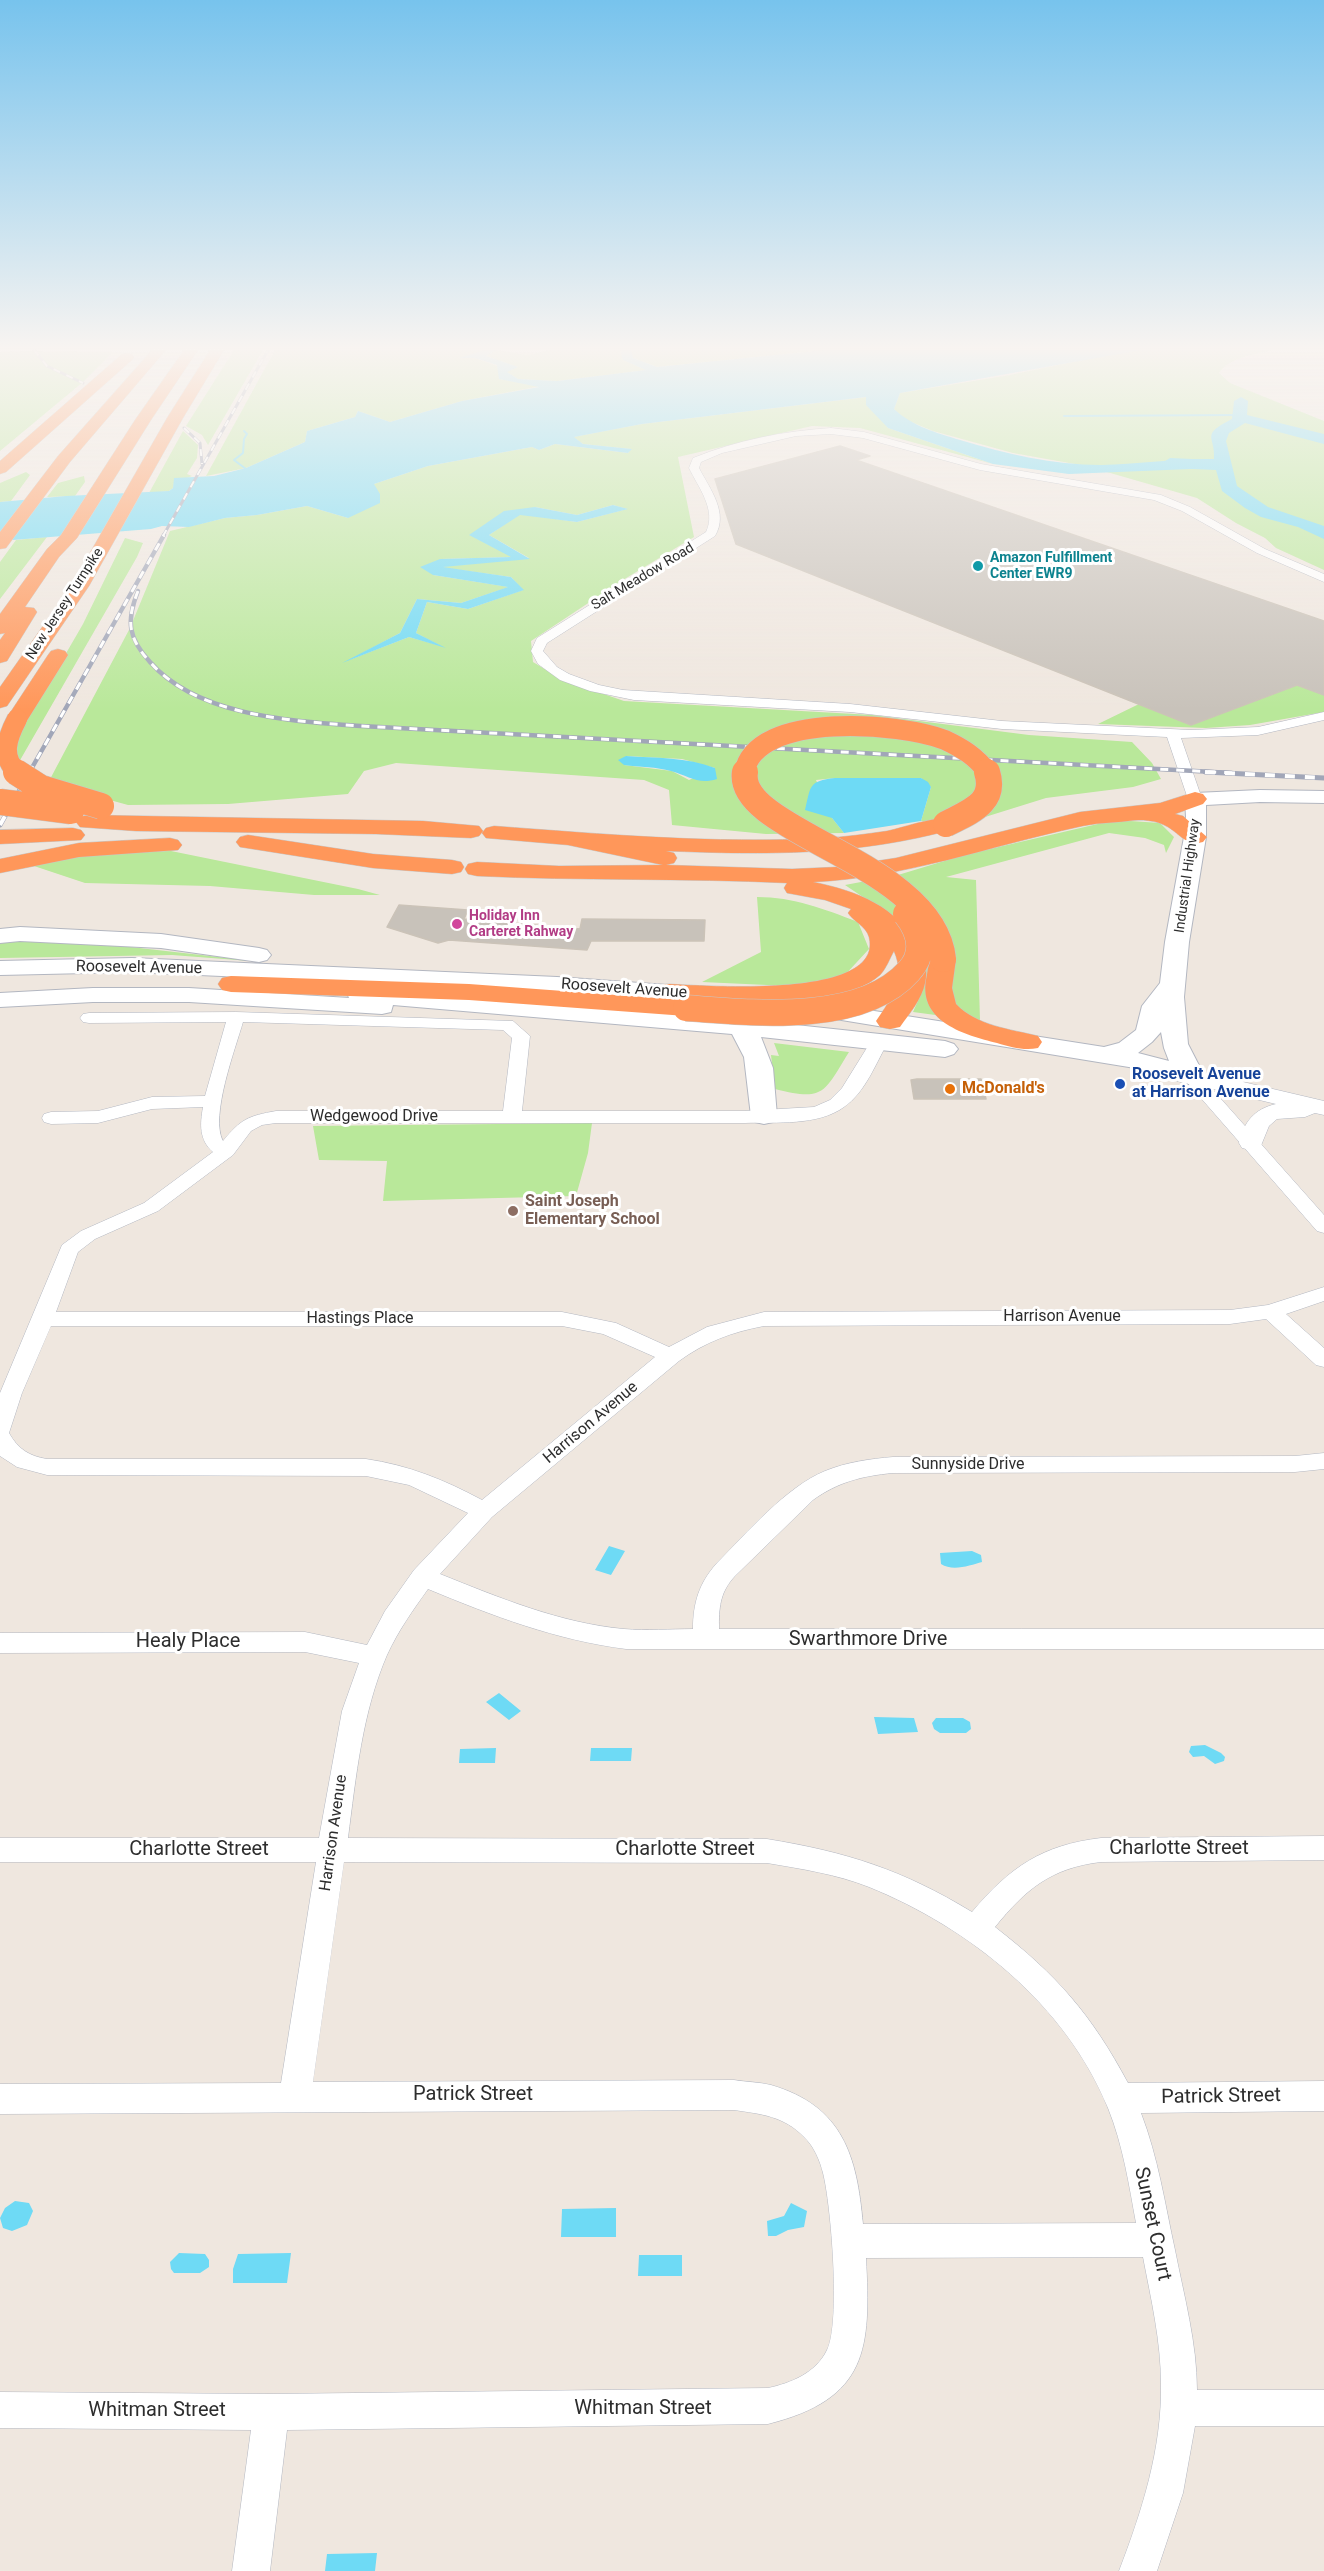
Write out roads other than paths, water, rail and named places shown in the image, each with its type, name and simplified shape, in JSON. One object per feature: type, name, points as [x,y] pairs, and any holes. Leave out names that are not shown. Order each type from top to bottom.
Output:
[{"type":"highway","points":[[0,544],[56,470]]},
{"type":"highway","points":[[0,657],[61,548],[111,470]]},
{"type":"highway","name":"New Jersey Turnpike","points":[[0,702],[86,581],[147,470]]},
{"type":"highway","points":[[0,534],[45,484]]},
{"type":"highway","points":[[0,628],[61,548]]},
{"type":"highway","points":[[86,581],[61,650],[17,719],[5,743],[6,760],[12,768],[21,777],[51,792],[88,826]]},
{"type":"highway","points":[[0,825],[297,826],[483,832],[571,839],[728,846],[812,846],[878,840],[946,824],[969,814],[987,798],[991,781],[982,764],[963,749],[933,736],[897,729],[852,726],[823,728],[787,735],[759,749],[747,760],[743,771],[747,789],[763,807],[788,826],[903,910],[920,938],[920,953],[915,966],[902,980],[884,992],[839,1006],[770,1012],[677,1000],[231,984]]},
{"type":"highway","points":[[571,839],[669,858],[766,866],[831,865],[899,854],[1024,814],[1061,806],[1149,796],[1195,799]]},
{"type":"highway","points":[[477,869],[559,873],[714,872],[792,876],[859,872],[914,861],[1062,822],[1163,810],[1195,799]]},
{"type":"highway","points":[[0,801],[41,808],[135,846],[227,847],[264,844],[373,861],[452,867]]},
{"type":"highway","points":[[1140,812],[1171,819],[1195,837]]},
{"type":"highway","points":[[0,837],[178,817],[297,826]]},
{"type":"highway","points":[[0,821],[88,826]]},
{"type":"highway","points":[[0,866],[88,826]]},
{"type":"highway","points":[[788,826],[908,897],[931,921],[940,938],[943,960],[938,992],[941,1006],[946,1011],[970,1026],[1028,1042]]},
{"type":"highway","points":[[630,873],[808,889],[837,896],[873,911],[895,929],[906,947],[913,977],[905,998],[884,1031]]},
{"type":"highway","points":[[677,1000],[819,991],[857,978],[879,957],[882,950],[881,937],[874,923],[858,911],[821,896],[773,887]]},
{"type":"main road","name":"Industrial Highway","points":[[1192,1077],[1178,1053],[1174,1039],[1173,984],[1195,837],[1197,817],[1195,799],[1260,796],[1324,797]]},
{"type":"main road","points":[[0,936],[20,933],[161,941],[222,948],[380,976]]},
{"type":"main road","name":"Roosevelt Avenue","points":[[0,968],[132,965],[380,976],[677,1000],[780,1004],[884,1031],[1139,1076],[1192,1077]]},
{"type":"main road","name":"Roosevelt Avenue","points":[[49,968],[740,1028],[884,1031],[1028,1042],[1146,1062],[1192,1077]]},
{"type":"main road","points":[[1105,1055],[1128,1048],[1148,1032],[1154,1006],[1173,984]]},
{"type":"main road","points":[[0,1000],[93,995],[189,995],[531,1016],[586,1014]]},
{"type":"main road","points":[[740,1028],[748,1035],[755,1048],[764,1116]]},
{"type":"street","name":"Salt Meadow Road","points":[[695,470],[710,499],[715,523],[713,531],[700,543],[541,641],[538,648],[542,661],[560,673],[589,686],[624,695],[850,708],[1002,725],[1210,735],[1258,731],[1324,716]]},
{"type":"street","name":"Salt Meadow Road","points":[[999,470],[1151,495],[1181,506],[1261,551],[1324,578]]},
{"type":"street","points":[[1173,734],[1195,799]]},
{"type":"street","points":[[226,1151],[218,1148],[212,1138],[210,1119],[236,1017]]},
{"type":"street","points":[[89,1018],[236,1017],[507,1026],[521,1036],[512,1117]]},
{"type":"street","name":"Wedgewood Drive","points":[[0,1429],[5,1393],[43,1319],[65,1255],[76,1242],[151,1207],[226,1151],[244,1127],[264,1118],[764,1116],[813,1113],[840,1103],[884,1031]]},
{"type":"street","points":[[1192,1077],[1324,1227]]},
{"type":"street","name":"Roosevelt Avenue","points":[[1192,1077],[1324,1110]]},
{"type":"street","points":[[51,1118],[98,1117],[152,1103],[213,1101]]},
{"type":"street","points":[[1251,1143],[1254,1126],[1264,1115],[1280,1110],[1324,1110]]},
{"type":"street","name":"Harrison Avenue","points":[[296,2096],[346,1754],[355,1711],[374,1656],[394,1618],[423,1577],[484,1511],[671,1356],[687,1344],[713,1331],[764,1319],[1230,1317],[1271,1312],[1324,1294]]},
{"type":"street","points":[[1271,1312],[1324,1360]]},
{"type":"street","name":"Hastings Place","points":[[43,1319],[562,1319],[608,1328],[671,1356]]},
{"type":"street","points":[[0,1437],[6,1449],[17,1459],[47,1467],[344,1466],[382,1468],[423,1479],[484,1511]]},
{"type":"street","name":"Sunnyside Drive","points":[[706,1640],[706,1609],[710,1589],[714,1582],[805,1491],[826,1478],[853,1469],[902,1465],[1295,1464],[1324,1461]]},
{"type":"street","name":"Swarthmore Drive","points":[[423,1577],[525,1618],[573,1632],[626,1639],[1324,1640]]},
{"type":"street","name":"Healy Place","points":[[0,1643],[305,1642],[374,1656]]},
{"type":"street","name":"Charlotte Street","points":[[0,1851],[742,1850],[796,1853],[844,1864],[886,1880],[976,1929],[1004,1895],[1029,1873],[1042,1864],[1068,1854],[1101,1850],[1324,1848]]},
{"type":"street","name":"Sunset Court","points":[[976,1929],[1016,1961],[1063,2009],[1101,2062],[1119,2098],[1136,2147],[1178,2357],[1178,2408],[1170,2476],[1163,2504],[1138,2571]]},
{"type":"street","name":"Patrick Street","points":[[0,2099],[734,2095],[769,2099],[796,2111],[808,2120],[831,2147],[841,2173],[848,2241]]},
{"type":"street","name":"Patrick Street","points":[[1119,2098],[1324,2096]]},
{"type":"street","points":[[848,2241],[1156,2240]]},
{"type":"street","name":"Whitman Street","points":[[0,2410],[271,2412],[753,2408],[781,2404],[809,2392],[832,2373],[840,2362],[849,2336],[851,2316],[848,2241]]},
{"type":"street","points":[[1178,2408],[1324,2408]]},
{"type":"street","points":[[251,2571],[271,2412]]},
{"type":"water","points":[[238,470],[416,470],[374,484],[380,494],[380,503],[348,518],[307,506],[225,518],[189,527],[162,526],[151,529],[0,541],[0,502],[169,491],[173,488],[174,478],[214,476]]},
{"type":"water","points":[[1038,470],[1167,470],[1069,474]]},
{"type":"water","points":[[613,505],[628,509],[577,522],[520,515],[489,535],[530,559],[443,567],[511,577],[524,590],[468,609],[427,602],[416,633],[446,648],[409,637],[342,663],[400,633],[417,599],[461,603],[508,587],[433,575],[420,567],[440,559],[511,557],[469,535],[504,511],[535,507],[577,515]]},
{"type":"water","points":[[626,756],[704,764],[715,768],[717,779],[704,781],[666,770],[624,765],[618,760]]},
{"type":"water","points":[[835,778],[921,778],[931,787],[921,821],[844,833],[832,818],[805,810],[812,786],[820,781]]},
{"type":"water","points":[[609,1546],[625,1551],[611,1575],[595,1570]]},
{"type":"water","points":[[972,1551],[981,1555],[982,1562],[956,1568],[941,1564],[940,1553]]},
{"type":"water","points":[[499,1693],[521,1711],[509,1720],[486,1702]]},
{"type":"water","points":[[874,1717],[914,1718],[918,1732],[878,1734]]},
{"type":"water","points":[[936,1718],[963,1718],[970,1722],[971,1729],[966,1733],[940,1733],[934,1729],[932,1723]]},
{"type":"water","points":[[1205,1745],[1221,1753],[1225,1757],[1224,1761],[1215,1764],[1204,1756],[1193,1757],[1189,1752],[1191,1746]]},
{"type":"water","points":[[496,1748],[495,1763],[459,1763],[460,1749]]},
{"type":"water","points":[[591,1748],[632,1748],[631,1761],[590,1761]]},
{"type":"water","points":[[15,2201],[29,2203],[33,2211],[27,2225],[12,2231],[3,2228],[0,2218],[5,2208]]},
{"type":"water","points":[[791,2203],[807,2211],[804,2227],[788,2230],[776,2236],[768,2236],[767,2221],[784,2216]]},
{"type":"water","points":[[616,2208],[616,2237],[561,2237],[562,2209]]},
{"type":"water","points":[[179,2253],[205,2254],[209,2260],[209,2267],[200,2273],[174,2273],[170,2262]]},
{"type":"water","points":[[291,2253],[287,2283],[233,2283],[233,2269],[238,2254]]},
{"type":"water","points":[[639,2255],[682,2255],[682,2276],[638,2276]]},
{"type":"water","points":[[377,2553],[375,2571],[325,2571],[327,2554]]},
{"type":"waterway","points":[[1224,470],[1229,482],[1228,487],[1246,502],[1267,513],[1304,523],[1324,534]]},
{"type":"railway","points":[[163,536],[200,470]]},
{"type":"railway","points":[[29,773],[164,535]]},
{"type":"railway","points":[[138,591],[132,611],[131,629],[137,645],[150,662],[170,680],[194,694],[220,705],[277,718],[361,726],[1232,773]]},
{"type":"railway","points":[[0,825],[30,772]]},
{"type":"railway","points":[[1205,772],[1324,778]]},
{"type":"place","name":"Amazon Fulfillment Center EWR9","points":[[978,566]]},
{"type":"place","name":"Holiday Inn Carteret Rahway","points":[[457,924]]},
{"type":"place","name":"Roosevelt Avenue at Harrison Avenue","points":[[1120,1084]]},
{"type":"place","name":"McDonald's","points":[[950,1089]]},
{"type":"place","name":"Saint Joseph Elementary School","points":[[513,1211]]}]
